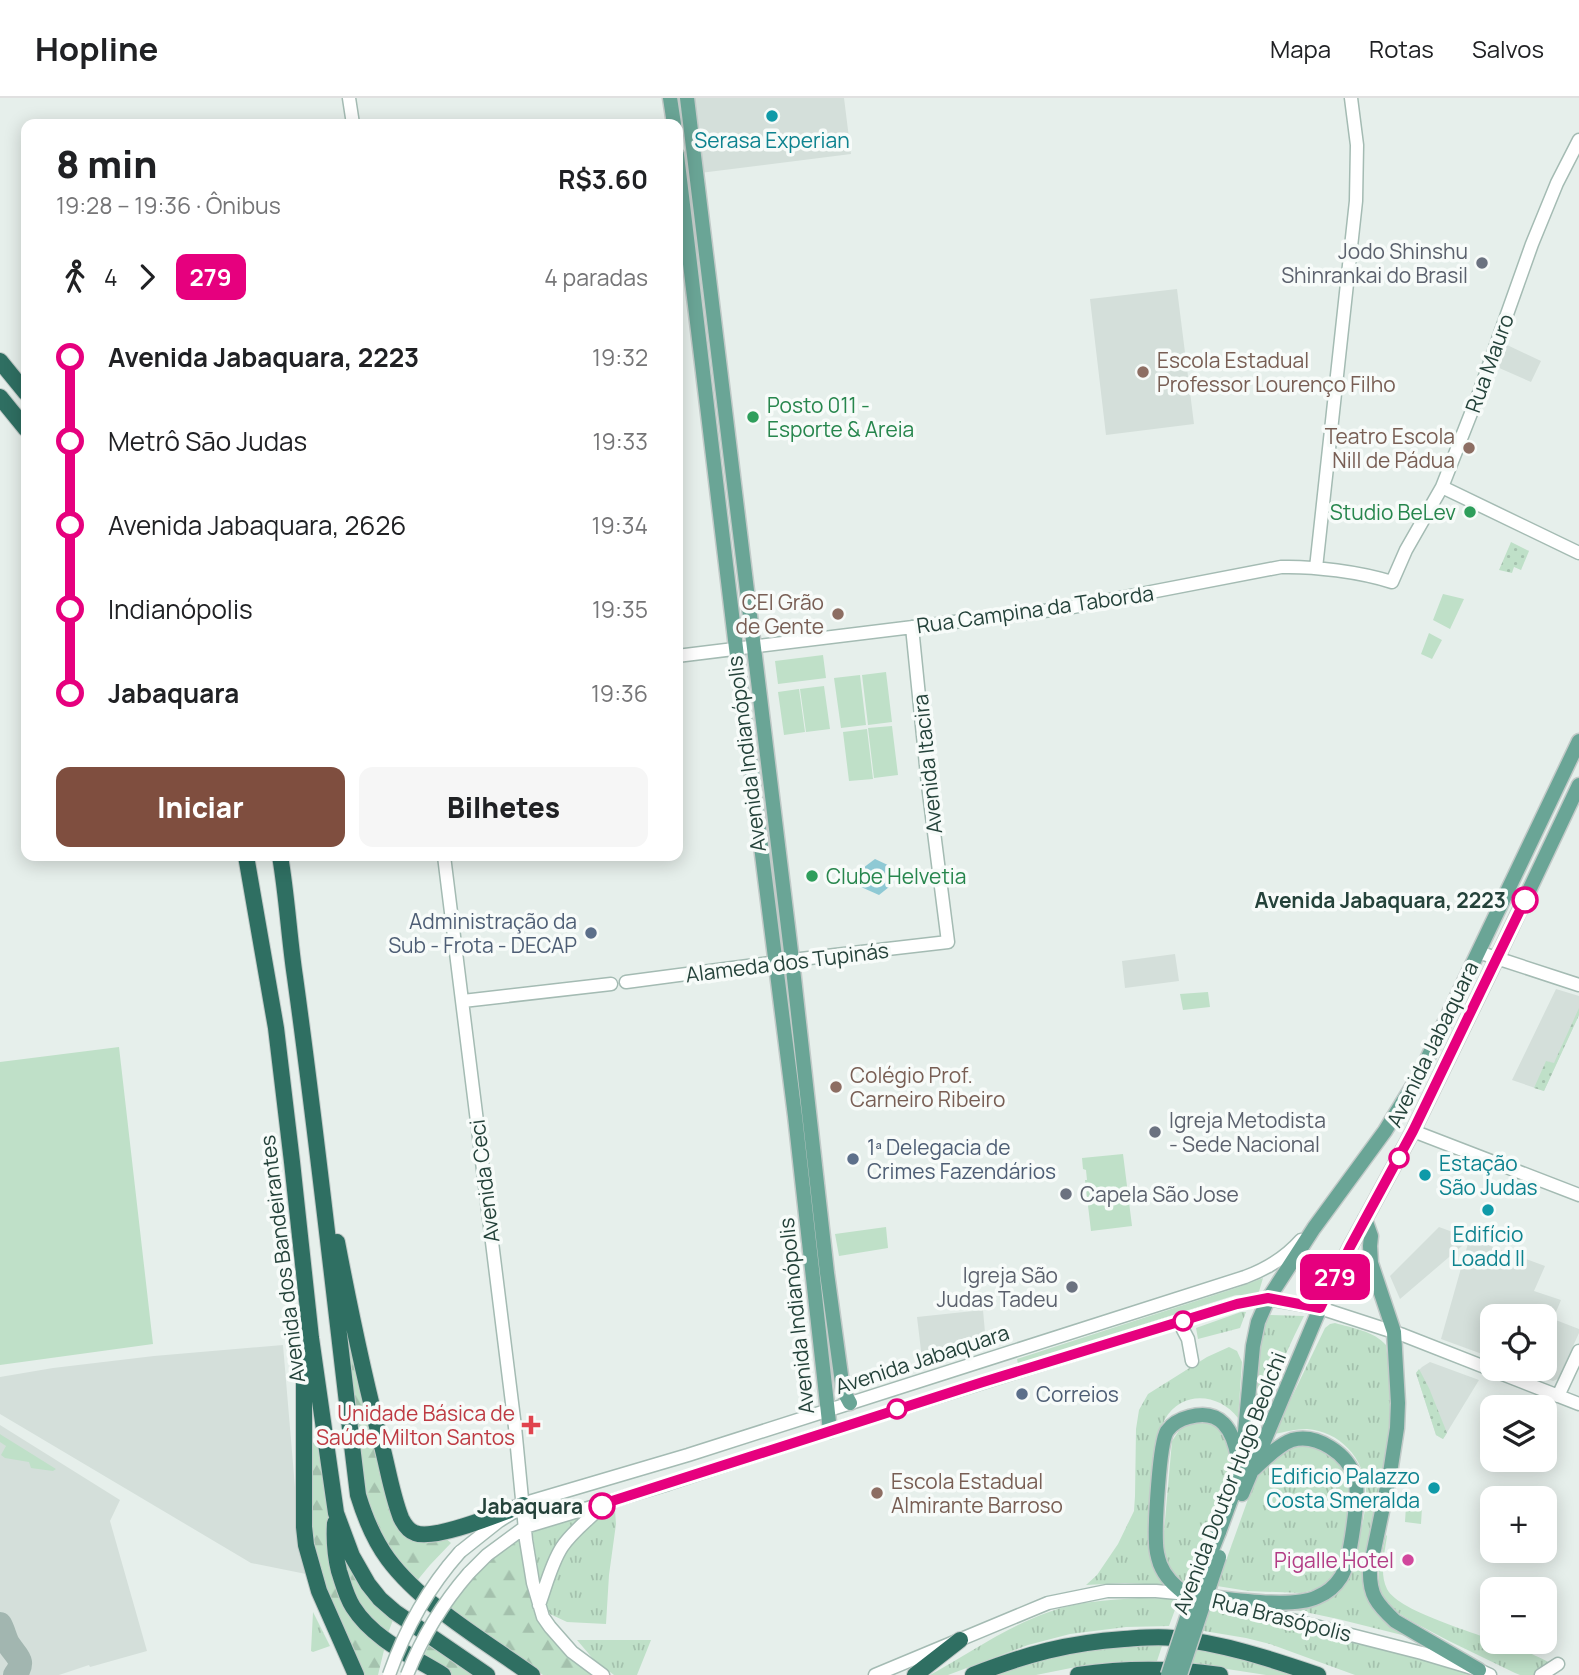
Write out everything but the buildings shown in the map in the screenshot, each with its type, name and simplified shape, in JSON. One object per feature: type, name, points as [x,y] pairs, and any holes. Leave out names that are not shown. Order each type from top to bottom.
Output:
[{"type":"highway","points":[[0,360],[21,387]]},
{"type":"highway","points":[[0,397],[21,423]]},
{"type":"highway","name":"Avenida dos Bandeirantes","points":[[247,861],[276,1028],[313,1355],[336,1513],[352,1556],[380,1599],[418,1629],[487,1675]]},
{"type":"highway","points":[[281,861],[358,1496],[373,1534],[404,1578],[432,1603],[532,1675]]},
{"type":"highway","points":[[323,1193],[332,1217],[355,1336],[402,1520],[408,1529],[416,1534],[427,1535],[523,1505]]},
{"type":"highway","points":[[313,1355],[304,1375],[306,1545],[319,1591],[356,1675]]},
{"type":"highway","points":[[336,1513],[335,1547],[338,1565],[345,1591],[353,1606],[366,1624],[382,1637],[443,1675]]},
{"type":"highway","points":[[973,1675],[1013,1659],[1061,1646],[1145,1637],[1206,1643],[1275,1660],[1318,1675]]},
{"type":"highway","points":[[915,1675],[960,1640]]},
{"type":"highway","points":[[1077,1675],[1144,1669],[1218,1675]]},
{"type":"main road","points":[[670,98],[673,119]]},
{"type":"main road","name":"Avenida Indianópolis","points":[[687,98],[792,960],[827,1273],[843,1390],[850,1403]]},
{"type":"main road","name":"Avenida Indianópolis","points":[[683,205],[776,962],[830,1431]]},
{"type":"main road","name":"Avenida Jabaquara","points":[[1268,1298],[1314,1227],[1385,1131],[1420,1074],[1579,741]]},
{"type":"main road","name":"Avenida Jabaquara","points":[[1320,1308],[1413,1131],[1579,785]]},
{"type":"main road","points":[[1365,1219],[1371,1237],[1371,1263],[1394,1332],[1398,1392],[1397,1428],[1370,1569],[1370,1583],[1374,1598],[1395,1621],[1484,1672]]},
{"type":"main road","name":"Avenida Doutor Hugo Beolchi","points":[[1245,1476],[1246,1424],[1253,1346],[1258,1322],[1268,1298]]},
{"type":"main road","name":"Avenida Doutor Hugo Beolchi","points":[[1168,1675],[1191,1605],[1320,1308]]},
{"type":"main road","points":[[1184,1593],[1165,1574],[1156,1544],[1162,1447],[1168,1430],[1175,1423],[1184,1418],[1204,1414],[1216,1417],[1226,1425],[1231,1434],[1245,1476],[1282,1445],[1292,1440],[1303,1438],[1316,1441],[1332,1448],[1343,1457],[1352,1468],[1357,1481],[1355,1514],[1347,1563],[1334,1586],[1309,1601],[1283,1602],[1201,1596]]},
{"type":"main road","name":"Avenida Doutor Hugo Beolchi","points":[[1180,1675],[1223,1533]]},
{"type":"street","points":[[349,98],[352,119]]},
{"type":"street","points":[[1316,568],[1356,201],[1357,155],[1351,98]]},
{"type":"street","name":"Rua Mauro","points":[[1392,582],[1406,550],[1442,487],[1557,183],[1578,144]]},
{"type":"street","points":[[1442,487],[1579,553]]},
{"type":"street","name":"Rua Campina da Taborda","points":[[683,655],[1068,608],[1281,567],[1316,568],[1392,582]]},
{"type":"street","name":"Avenida Itacira","points":[[912,627],[948,942]]},
{"type":"street","name":"Avenida Ceci","points":[[445,861],[523,1505]]},
{"type":"street","name":"Alameda dos Tupinás","points":[[463,1001],[611,984],[619,991],[624,989],[626,982],[948,942]]},
{"type":"street","points":[[1478,952],[1579,985]]},
{"type":"street","points":[[1413,1131],[1579,1195]]},
{"type":"street","name":"Avenida Jabaquara","points":[[389,1675],[400,1644],[442,1573],[460,1552],[523,1505],[861,1401],[1259,1272],[1284,1257],[1314,1227]]},
{"type":"street","name":"Avenida Jabaquara","points":[[407,1675],[418,1649],[450,1594],[487,1555],[525,1527],[1237,1304],[1268,1298],[1320,1308]]},
{"type":"street","points":[[1320,1308],[1394,1332],[1579,1404]]},
{"type":"street","points":[[1179,1322],[1188,1339],[1192,1361]]},
{"type":"street","points":[[1558,1396],[1579,1351]]},
{"type":"street","points":[[983,1382],[1000,1370],[999,1356]]},
{"type":"street","points":[[668,1484],[674,1460]]},
{"type":"street","points":[[539,1605],[562,1547],[573,1533],[605,1504]]},
{"type":"street","points":[[523,1505],[533,1583],[543,1617],[572,1652],[603,1675]]},
{"type":"street","name":"Rua Brasópolis","points":[[875,1675],[1048,1603],[1107,1591],[1156,1591],[1201,1596],[1284,1619],[1354,1634],[1484,1672]]},
{"type":"street","points":[[1541,1675],[1558,1664]]},
{"type":"shaded area","name":"Serasa Experian","points":[[691,98],[844,98],[851,154],[700,173]]},
{"type":"shaded area","name":"Escola Estadual Professor Lourenço Filho","points":[[1177,289],[1194,424],[1106,435],[1090,299]]},
{"type":"shaded area","points":[[1505,344],[1541,361],[1531,382],[1497,367]]},
{"type":"shaded area","points":[[1175,954],[1179,981],[1125,988],[1122,961]]},
{"type":"shaded area","points":[[1556,989],[1579,996],[1579,1015],[1544,1091],[1512,1080]]},
{"type":"shaded area","points":[[1439,1227],[1545,1266],[1534,1291],[1561,1300],[1557,1310],[1557,1304],[1480,1304],[1480,1353],[1441,1339],[1469,1240],[1400,1299],[1390,1276]]},
{"type":"shaded area","points":[[983,1310],[986,1344],[984,1348],[923,1367],[917,1317]]},
{"type":"shaded area","points":[[1557,1321],[1579,1329],[1557,1379]]},
{"type":"shaded area","points":[[283,1345],[298,1523],[306,1574],[251,1563],[0,1414],[0,1377],[154,1356]]},
{"type":"shaded area","points":[[1430,1362],[1479,1380],[1443,1439],[1436,1435],[1416,1373]]},
{"type":"shaded area","points":[[0,1425],[120,1500],[110,1521],[147,1651],[59,1675],[0,1675]]},
{"type":"green space","points":[[1511,542],[1529,551],[1521,570],[1514,567],[1512,573],[1499,570]]},
{"type":"green space","points":[[1443,594],[1464,599],[1450,629],[1433,620]]},
{"type":"green space","points":[[1429,633],[1442,640],[1432,659],[1421,654]]},
{"type":"green space","points":[[823,655],[826,678],[778,684],[775,661]]},
{"type":"green space","points":[[886,672],[892,722],[868,725],[862,675]]},
{"type":"green space","points":[[860,675],[866,725],[841,728],[834,678]]},
{"type":"green space","points":[[824,686],[830,729],[806,732],[800,689]]},
{"type":"green space","points":[[799,689],[805,732],[784,735],[778,692]]},
{"type":"green space","points":[[892,726],[898,775],[874,778],[868,728]]},
{"type":"green space","points":[[867,729],[873,779],[849,781],[843,732]]},
{"type":"green space","points":[[1208,992],[1210,1007],[1183,1010],[1180,994]]},
{"type":"green space","points":[[1579,1008],[1579,1015],[1544,1091],[1534,1088],[1546,1061],[1554,1063]]},
{"type":"green space","points":[[119,1047],[153,1344],[0,1365],[0,1062]]},
{"type":"green space","points":[[1123,1154],[1132,1226],[1091,1231],[1086,1170],[1083,1169],[1082,1158]]},
{"type":"green space","points":[[886,1227],[888,1248],[839,1256],[835,1234]]},
{"type":"green space","points":[[1263,1278],[1258,1295],[1236,1295],[1018,1364],[1017,1359]]},
{"type":"green space","points":[[342,1301],[398,1522],[443,1536],[451,1543],[416,1582],[393,1555],[379,1531],[365,1494]]},
{"type":"green space","points":[[1246,1312],[1240,1328],[1198,1339],[1196,1328]]},
{"type":"green space","points":[[1265,1316],[1304,1316],[1257,1426],[1254,1427],[1260,1342]]},
{"type":"green space","points":[[1335,1323],[1369,1333],[1386,1345],[1393,1407],[1392,1429],[1365,1585],[1410,1637],[1272,1605],[1299,1605],[1352,1566],[1361,1529],[1366,1491],[1361,1468],[1348,1448],[1330,1435],[1319,1431],[1303,1429],[1274,1434],[1325,1328]]},
{"type":"green space","points":[[1229,1347],[1237,1351],[1242,1362],[1238,1418],[1221,1404],[1201,1398],[1191,1399],[1172,1410],[1160,1432],[1150,1555],[1154,1567],[1166,1585],[1086,1585],[1097,1575],[1118,1544],[1134,1511],[1136,1429],[1139,1410],[1148,1394],[1207,1357]]},
{"type":"green space","points":[[1419,1369],[1447,1433],[1443,1439],[1436,1435],[1416,1373]]},
{"type":"green space","points":[[1196,1417],[1222,1424],[1232,1459],[1229,1475],[1183,1586],[1169,1567],[1163,1543],[1172,1441],[1182,1426]]},
{"type":"green space","points":[[0,1434],[56,1469],[53,1471],[31,1468],[29,1462],[5,1458],[1,1455],[6,1446],[0,1442]]},
{"type":"green space","points":[[316,1440],[331,1513],[333,1566],[385,1646],[378,1675],[364,1675],[328,1593],[317,1560],[310,1494],[311,1445]]},
{"type":"green space","points":[[1291,1443],[1333,1451],[1353,1482],[1343,1555],[1338,1569],[1330,1581],[1302,1593],[1248,1591],[1217,1586],[1262,1467]]},
{"type":"green space","points":[[1406,1506],[1422,1507],[1421,1524],[1405,1522]]},
{"type":"green space","points":[[603,1510],[615,1510],[616,1524],[606,1624],[567,1622],[550,1614],[544,1602],[565,1549]]},
{"type":"green space","points":[[589,1512],[541,1588],[532,1531]]},
{"type":"green space","points":[[1386,1535],[1383,1576],[1387,1589],[1397,1600],[1437,1620],[1480,1635],[1480,1654],[1532,1654],[1550,1663],[1536,1675],[1520,1675],[1413,1622],[1395,1611],[1386,1601],[1379,1588],[1379,1567]]},
{"type":"green space","points":[[519,1540],[530,1598],[538,1620],[566,1654],[593,1675],[543,1675],[449,1608],[489,1560]]},
{"type":"green space","points":[[339,1546],[393,1620],[387,1636],[357,1604]]},
{"type":"green space","points":[[1139,1598],[1179,1599],[1169,1626],[1126,1627],[1070,1634],[1028,1645],[948,1675],[930,1675],[1003,1633],[1049,1612],[1082,1603]]},
{"type":"green space","points":[[1207,1604],[1407,1651],[1478,1675],[1355,1675],[1270,1644],[1198,1630]]},
{"type":"green space","points":[[313,1612],[330,1646],[313,1652],[311,1651]]},
{"type":"green space","points":[[577,1640],[651,1640],[637,1675],[614,1675],[594,1660]]},
{"type":"green space","points":[[1163,1643],[1157,1661],[1086,1665],[1036,1675],[986,1675],[1069,1650]]},
{"type":"green space","points":[[1193,1643],[1310,1675],[1266,1675],[1188,1663]]},
{"type":"green space","points":[[429,1645],[476,1675],[452,1675],[423,1657]]},
{"type":"water","points":[[875,859],[892,867],[894,883],[879,895],[861,887],[859,871]]},
{"type":"taxiway","points":[[0,1624],[19,1659],[20,1666],[15,1675]]},
{"type":"railway","points":[[1165,1675],[1186,1607],[1217,1531]]},
{"type":"bus line","name":"279","points":[[602,1506],[823,1433],[1237,1304],[1268,1298],[1320,1308],[1413,1131],[1525,900]]},
{"type":"place","name":"Serasa Experian","points":[[772,116]]},
{"type":"place","name":"Jodo Shinshu Shinrankai do Brasil","points":[[1482,263]]},
{"type":"place","name":"Escola Estadual Professor Lourenço Filho","points":[[1143,372]]},
{"type":"place","name":"Posto 011 - Esporte & Areia","points":[[753,417]]},
{"type":"place","name":"Teatro Escola Nill de Pádua","points":[[1469,448]]},
{"type":"place","name":"Studio BeLev","points":[[1470,512]]},
{"type":"place","name":"CEI Grão de Gente","points":[[838,614]]},
{"type":"place","name":"Clube Helvetia","points":[[812,876]]},
{"type":"place","name":"Avenida Jabaquara, 2223","points":[[1525,900]]},
{"type":"place","name":"Administração da Sub - Frota - DECAP","points":[[591,933]]},
{"type":"place","name":"Colégio Prof. Carneiro Ribeiro","points":[[836,1087]]},
{"type":"place","name":"Igreja Metodista - Sede Nacional","points":[[1155,1132]]},
{"type":"place","name":"1ª Delegacia de Crimes Fazendários","points":[[853,1159]]},
{"type":"place","name":"Estação São Judas","points":[[1425,1175]]},
{"type":"place","name":"Capela São Jose","points":[[1066,1194]]},
{"type":"place","name":"Edifício Loadd II","points":[[1488,1210]]},
{"type":"place","name":"Igreja São Judas Tadeu","points":[[1072,1287]]},
{"type":"place","name":"Correios","points":[[1022,1394]]},
{"type":"place","name":"Unidade Básica de Saúde Milton Santos","points":[[531,1425]]},
{"type":"place","name":"Edificio Palazzo Costa Smeralda","points":[[1434,1488]]},
{"type":"place","name":"Escola Estadual Almirante Barroso","points":[[877,1493]]},
{"type":"place","name":"Jabaquara","points":[[602,1506]]},
{"type":"place","name":"Pigalle Hotel","points":[[1408,1560]]}]
